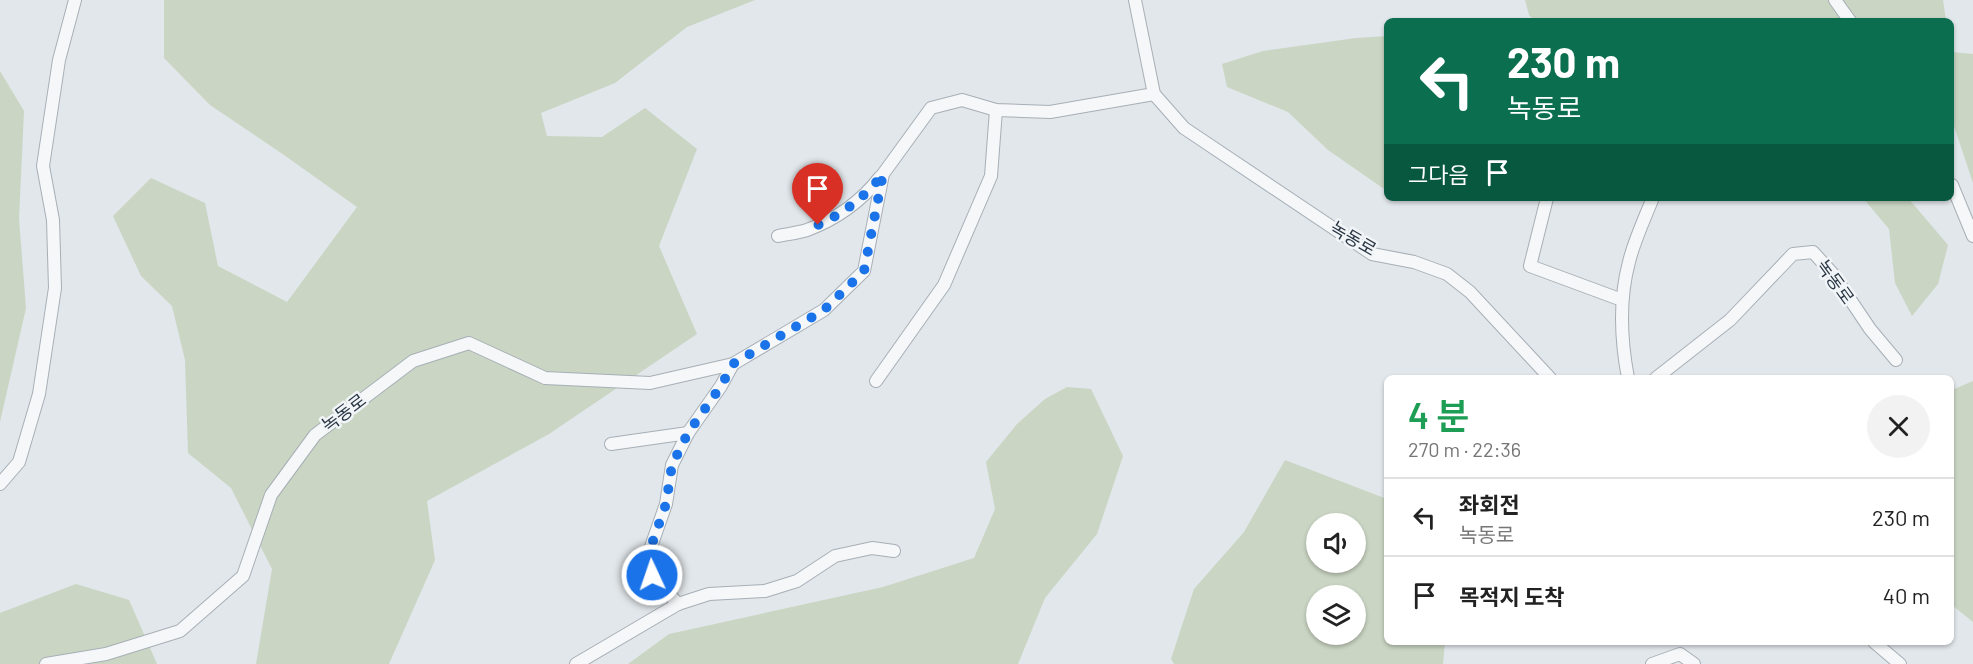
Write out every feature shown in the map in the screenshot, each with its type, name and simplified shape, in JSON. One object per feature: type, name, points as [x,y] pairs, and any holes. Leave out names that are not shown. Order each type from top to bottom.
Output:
[{"type":"street","points":[[0,484],[19,462],[39,394],[55,288],[53,220],[43,166],[59,60],[75,0]]},
{"type":"street","name":"녹동로","points":[[1135,0],[1154,94],[1184,128],[1372,254],[1414,262],[1446,274],[1470,292],[1547,375]]},
{"type":"street","points":[[1835,0],[1848,18]]},
{"type":"street","name":"녹동로","points":[[778,236],[804,231],[832,219],[871,190],[931,108],[962,100],[996,111],[1050,112],[1154,94]]},
{"type":"street","points":[[876,381],[944,285],[991,176],[996,111]]},
{"type":"street","name":"녹동로","points":[[46,664],[106,654],[180,631],[243,576],[271,495],[315,435],[413,361],[469,343],[545,378],[650,383],[733,364],[824,310],[864,271],[883,174]]},
{"type":"street","points":[[1954,190],[1973,236]]},
{"type":"street","points":[[1546,201],[1530,266],[1622,300]]},
{"type":"street","points":[[1627,375],[1624,356],[1622,300],[1629,261],[1652,201]]},
{"type":"street","name":"녹동로","points":[[1660,375],[1730,320],[1793,254],[1813,252],[1833,274],[1870,329],[1896,360]]},
{"type":"street","name":"녹동로","points":[[678,604],[652,575],[647,558],[666,504],[672,465],[688,433],[721,386],[733,364]]},
{"type":"street","points":[[611,444],[688,433]]},
{"type":"street","points":[[576,664],[678,604],[709,594],[765,591],[797,581],[835,555],[872,548],[894,551]]},
{"type":"street","points":[[1878,645],[1900,664]]},
{"type":"street","points":[[1652,664],[1680,654],[1694,664]]},
{"type":"green space","points":[[164,0],[755,0],[687,27],[615,83],[541,113],[547,136],[602,137],[645,108],[697,149],[659,246],[697,334],[549,434],[427,501],[435,560],[389,664],[256,664],[272,569],[231,488],[188,453],[185,360],[172,306],[141,276],[113,216],[151,178],[205,203],[218,266],[287,302],[357,207],[210,105],[164,58]]},
{"type":"green space","points":[[1525,0],[1943,0],[1946,18],[1532,18]]},
{"type":"green space","points":[[1384,36],[1384,189],[1328,150],[1288,112],[1227,87],[1222,64],[1263,51]]},
{"type":"green space","points":[[1954,52],[1973,54],[1973,183],[1954,126]]},
{"type":"green space","points":[[0,71],[24,111],[19,219],[26,308],[0,422]]},
{"type":"green space","points":[[1866,201],[1911,201],[1948,245],[1938,284],[1912,316],[1895,283],[1889,229]]},
{"type":"green space","points":[[1973,381],[1973,622],[1954,607],[1954,389]]},
{"type":"green space","points":[[1067,387],[1091,389],[1123,456],[1097,534],[1045,598],[1018,664],[628,664],[669,634],[883,587],[974,558],[995,509],[986,462],[1017,424],[1045,399]]},
{"type":"green space","points":[[1285,460],[1384,498],[1384,645],[1445,645],[1443,664],[1174,664],[1171,659],[1194,589],[1244,532]]},
{"type":"green space","points":[[76,584],[129,600],[157,664],[0,664],[0,613]]},
{"type":"route","points":[[652,575],[647,558],[666,504],[672,465],[688,433],[721,386],[733,364],[824,310],[864,271],[883,174],[871,190],[832,219],[818,225]]}]
